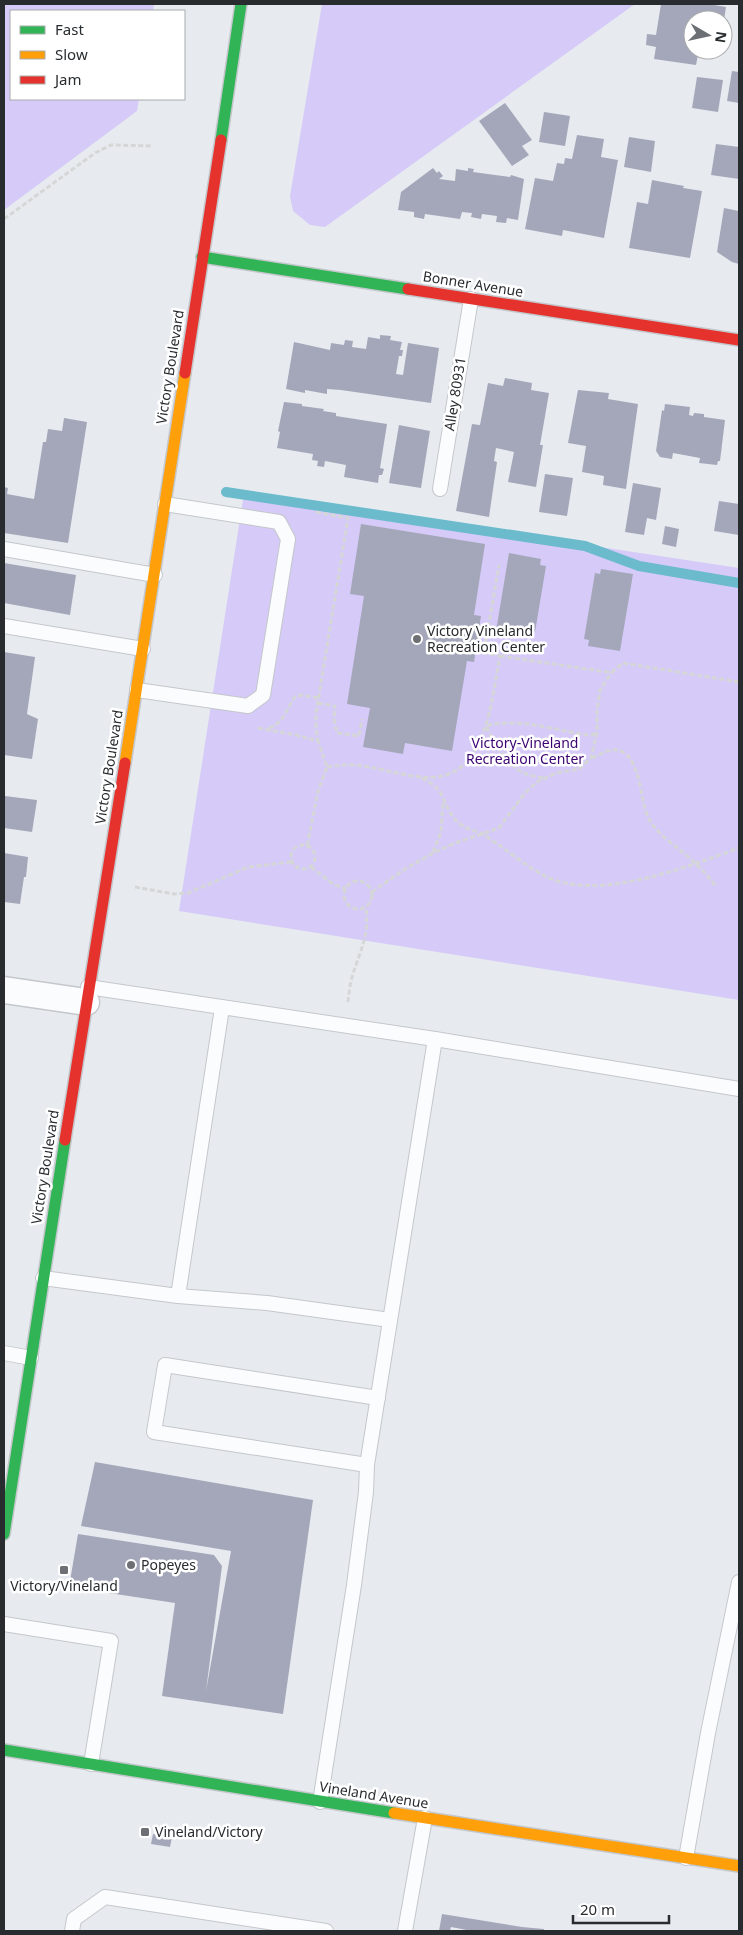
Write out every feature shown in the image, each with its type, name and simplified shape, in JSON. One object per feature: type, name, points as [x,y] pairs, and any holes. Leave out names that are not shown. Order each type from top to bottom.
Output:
[{"type":"main road","name":"Victory Boulevard","points":[[4,1534],[87,995],[155,575],[164,504],[241,4]]},
{"type":"main road","name":"Bonner Avenue","points":[[202,257],[739,340]]},
{"type":"main road","name":"Vineland Avenue","points":[[4,1750],[320,1802],[739,1866]]},
{"type":"street","points":[[4,990],[87,995]]},
{"type":"lane","name":"Alley 80931","points":[[440,489],[471,299]]},
{"type":"lane","points":[[137,690],[248,706],[263,695],[288,539],[279,522],[164,504]]},
{"type":"lane","points":[[4,549],[155,575]]},
{"type":"lane","points":[[4,626],[143,649]]},
{"type":"lane","points":[[87,995],[222,1008],[435,1039],[739,1089]]},
{"type":"lane","points":[[178,1296],[222,1008]]},
{"type":"lane","points":[[320,1802],[354,1585],[366,1492],[367,1465],[435,1039]]},
{"type":"lane","points":[[43,1278],[178,1296],[267,1303],[390,1320]]},
{"type":"lane","points":[[4,1354],[31,1358]]},
{"type":"lane","points":[[367,1465],[154,1432],[165,1365],[378,1398]]},
{"type":"lane","points":[[4,1423],[20,1425]]},
{"type":"lane","points":[[686,1858],[708,1733],[739,1582]]},
{"type":"lane","points":[[4,1624],[111,1641],[91,1764]]},
{"type":"lane","points":[[406,1931],[425,1818]]},
{"type":"lane","points":[[72,1931],[74,1919],[105,1897],[326,1931]]},
{"type":"path","points":[[4,219],[95,153],[111,145],[154,146]]},
{"type":"path","points":[[307,846],[318,791],[327,766],[318,741],[316,729],[318,698],[348,518],[316,512]]},
{"type":"path","points":[[499,566],[484,653],[612,672]]},
{"type":"path","points":[[327,766],[352,764],[421,777],[437,778],[456,771],[474,754],[486,726],[500,656]]},
{"type":"path","points":[[591,758],[596,732],[600,690],[612,672],[623,663],[739,682]]},
{"type":"path","points":[[261,728],[271,728],[279,722],[295,698],[302,695],[318,698]]},
{"type":"path","points":[[318,703],[335,706],[334,719],[337,732],[359,736],[362,719]]},
{"type":"path","points":[[486,726],[498,722],[592,735],[596,732]]},
{"type":"path","points":[[486,726],[492,740],[519,770],[543,778]]},
{"type":"path","points":[[252,727],[318,741]]},
{"type":"path","points":[[372,892],[405,869],[433,853],[455,843],[499,828],[524,794],[543,778],[556,773],[579,769],[591,758],[609,750],[622,752],[634,764],[645,811],[649,820],[696,864],[716,886]]},
{"type":"path","points":[[421,777],[439,791],[454,819],[463,826],[482,834],[548,878],[570,883],[591,885],[615,883],[672,872],[739,848]]},
{"type":"path","points":[[433,853],[441,832],[443,801]]},
{"type":"path","points":[[105,883],[174,894],[188,893],[248,867],[292,862],[300,869],[311,867],[314,864],[315,855],[311,848],[299,846],[292,851],[292,862]]},
{"type":"path","points":[[311,867],[334,884],[346,889]]},
{"type":"path","points":[[343,1026],[353,974],[362,952],[366,934],[366,908],[372,901],[372,892],[368,884],[359,881],[350,883],[344,896],[348,905],[356,909],[366,908]]},
{"type":"green space","points":[[4,4],[154,4],[153,10],[10,10],[10,100],[139,100],[137,111],[4,210]]},
{"type":"green space","points":[[322,4],[635,4],[325,227],[310,225],[293,211],[290,196]]},
{"type":"green space","name":"Victory-Vineland Recreation Center","points":[[244,493],[739,568],[739,1000],[179,911]]},
{"type":"building","points":[[661,4],[708,4],[726,7],[726,10],[683,10],[683,60],[697,60],[696,65],[654,59],[656,47],[646,45],[647,34],[656,35]]},
{"type":"building","points":[[732,71],[739,72],[739,103],[727,101]]},
{"type":"building","points":[[697,77],[723,80],[718,112],[692,108]]},
{"type":"building","points":[[505,103],[532,140],[522,146],[529,155],[512,166],[479,121]]},
{"type":"building","points":[[544,112],[570,116],[565,146],[539,142]]},
{"type":"building","points":[[577,135],[604,139],[601,157],[618,160],[604,238],[563,230],[562,236],[525,229],[535,178],[553,181],[557,163],[564,164],[565,158],[572,159]]},
{"type":"building","points":[[629,137],[655,141],[651,172],[624,167]]},
{"type":"building","points":[[716,144],[739,147],[739,179],[711,175]]},
{"type":"building","points":[[433,168],[443,176],[439,179],[455,181],[456,169],[468,171],[468,168],[474,169],[473,172],[510,177],[511,175],[524,179],[518,220],[507,218],[506,223],[496,222],[497,216],[482,214],[481,219],[471,217],[472,213],[462,212],[460,219],[425,214],[424,219],[414,217],[414,212],[398,210],[401,192]]},
{"type":"building","points":[[652,180],[702,191],[690,258],[629,248],[637,202],[648,204]]},
{"type":"building","points":[[724,208],[739,211],[739,264],[732,262],[717,252]]},
{"type":"building","points":[[380,335],[391,336],[390,340],[402,342],[400,350],[403,350],[402,356],[399,356],[396,374],[403,375],[408,343],[439,348],[431,403],[341,390],[327,389],[327,394],[305,390],[305,393],[286,389],[294,342],[330,350],[331,343],[344,345],[345,340],[353,341],[352,347],[366,349],[368,337],[380,339]]},
{"type":"building","points":[[505,378],[532,383],[531,390],[549,393],[540,445],[543,445],[536,487],[508,482],[514,452],[496,448],[494,461],[497,462],[489,517],[456,511],[472,424],[480,425],[488,383],[503,386]]},
{"type":"building","points":[[578,390],[609,393],[608,399],[638,404],[626,489],[603,485],[604,476],[582,472],[586,446],[568,443]]},
{"type":"building","points":[[284,402],[324,409],[323,411],[336,413],[336,416],[387,424],[380,468],[384,469],[382,475],[379,475],[378,483],[344,477],[346,465],[325,461],[324,467],[317,466],[318,461],[312,460],[313,454],[277,448],[280,432],[278,431]]},
{"type":"building","points":[[665,404],[690,407],[689,415],[693,416],[694,413],[704,414],[704,417],[725,420],[720,461],[718,461],[717,465],[699,463],[700,458],[673,453],[672,459],[660,457],[656,451],[662,410],[664,411]]},
{"type":"building","points":[[64,418],[87,422],[68,543],[4,533],[4,487],[8,488],[7,494],[34,499],[43,442],[46,442],[48,429],[62,431]]},
{"type":"building","points":[[399,425],[430,431],[421,488],[389,483]]},
{"type":"building","points":[[545,474],[573,478],[567,516],[539,512]]},
{"type":"building","points":[[633,483],[661,488],[656,520],[647,518],[644,535],[625,532]]},
{"type":"building","points":[[719,501],[739,504],[739,535],[714,531]]},
{"type":"building","name":"Victory Vineland Recreation Center","points":[[361,524],[485,544],[474,615],[481,616],[474,662],[467,661],[452,751],[405,743],[403,754],[363,747],[370,708],[347,704],[364,596],[350,594]]},
{"type":"building","points":[[665,526],[679,529],[676,547],[662,544]]},
{"type":"building","points":[[509,553],[541,559],[540,565],[546,566],[535,632],[529,630],[528,637],[502,629],[496,631]]},
{"type":"building","points":[[4,563],[76,575],[70,615],[4,603]]},
{"type":"building","points":[[601,569],[633,574],[620,651],[588,646],[589,640],[584,639],[595,573],[600,574]]},
{"type":"building","points":[[4,652],[35,657],[27,714],[38,719],[32,759],[4,755]]},
{"type":"building","points":[[5,796],[37,800],[32,832],[4,828]]},
{"type":"building","points":[[4,853],[28,857],[20,904],[4,902]]},
{"type":"building","points":[[95,1462],[313,1500],[283,1714],[162,1696],[175,1603],[69,1587],[78,1534],[214,1555],[222,1566],[206,1691],[231,1551],[81,1526]]},
{"type":"building","points":[[153,1834],[172,1837],[170,1847],[151,1844]]},
{"type":"building","points":[[442,1914],[544,1929],[544,1931],[472,1931],[451,1927],[450,1931],[439,1931]]},
{"type":"waterway","points":[[226,492],[585,546],[639,566],[739,583]]},
{"type":"traffic: fast","points":[[221,140],[241,4]]},
{"type":"traffic: fast","points":[[202,257],[408,289]]},
{"type":"traffic: fast","points":[[4,1534],[65,1140]]},
{"type":"traffic: fast","points":[[4,1750],[394,1813]]},
{"type":"traffic: slow","points":[[125,763],[185,373]]},
{"type":"traffic: slow","points":[[394,1813],[739,1866]]},
{"type":"traffic: jam","points":[[185,373],[221,140]]},
{"type":"traffic: jam","points":[[408,289],[739,340]]},
{"type":"traffic: jam","points":[[65,1140],[125,763]]},
{"type":"place","name":"Victory Vineland Recreation Center","points":[[417,639]]},
{"type":"place","name":"Popeyes","points":[[131,1565]]},
{"type":"place","name":"Victory/Vineland","points":[[64,1570]]},
{"type":"place","name":"Vineland/Victory","points":[[145,1832]]}]
